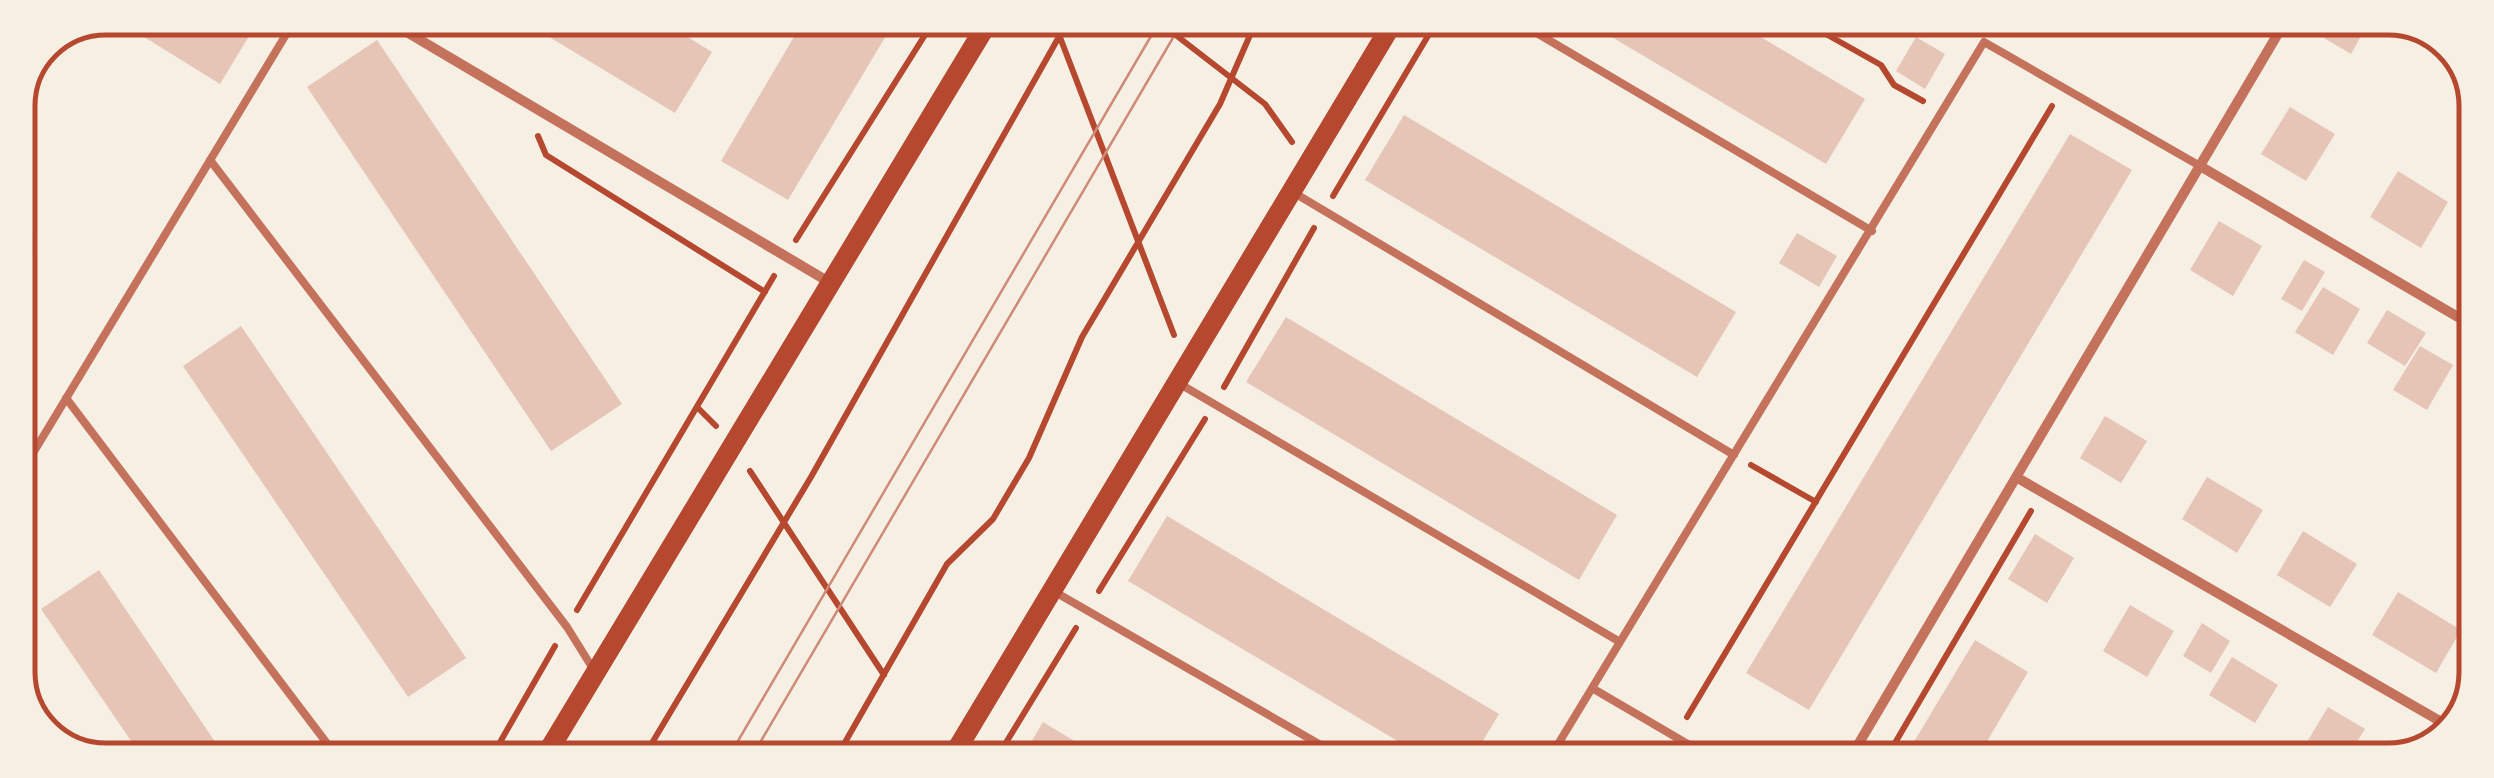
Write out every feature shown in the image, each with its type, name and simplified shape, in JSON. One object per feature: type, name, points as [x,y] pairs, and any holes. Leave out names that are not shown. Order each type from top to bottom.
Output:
[{"type":"main road","points":[[553,743],[980,35]]},
{"type":"main road","points":[[960,743],[1386,35]]},
{"type":"street","points":[[412,35],[829,282]]},
{"type":"street","points":[[1859,743],[2277,35]]},
{"type":"street","points":[[2200,166],[2459,318]]},
{"type":"street","points":[[2016,476],[2439,721]]},
{"type":"lane","points":[[35,450],[286,35]]},
{"type":"lane","points":[[1539,35],[1872,231]]},
{"type":"lane","points":[[1559,743],[1984,42],[2200,166]]},
{"type":"lane","points":[[210,160],[566,627],[596,672]]},
{"type":"lane","points":[[1290,190],[1734,456]]},
{"type":"lane","points":[[1180,373],[1620,642]]},
{"type":"lane","points":[[66,398],[327,743]]},
{"type":"lane","points":[[1051,590],[1317,743]]},
{"type":"lane","points":[[1592,688],[1687,743]]},
{"type":"path","points":[[500,743],[786,256],[925,35]]},
{"type":"path","points":[[1177,35],[1265,104],[1307,163]]},
{"type":"path","points":[[845,743],[947,564],[993,519],[1030,458],[1082,337],[1232,76],[1250,35]]},
{"type":"path","points":[[1827,35],[1880,65],[1894,85],[1943,112]]},
{"type":"path","points":[[1058,37],[1139,240],[1180,373]]},
{"type":"path","points":[[652,743],[783,524],[1058,37]]},
{"type":"path","points":[[522,100],[546,155],[765,292]]},
{"type":"path","points":[[1675,736],[2051,107]]},
{"type":"path","points":[[697,407],[733,443],[884,675]]},
{"type":"path","points":[[1734,456],[1816,502]]},
{"type":"path","points":[[1896,743],[2042,492]]},
{"type":"building","points":[[141,35],[250,35],[220,84]]},
{"type":"building","points":[[546,35],[684,35],[712,52],[675,113]]},
{"type":"building","points":[[795,35],[886,35],[788,200],[721,161]]},
{"type":"building","points":[[1608,35],[1757,35],[1865,99],[1826,164]]},
{"type":"building","points":[[2326,35],[2361,36],[2351,54],[2324,38]]},
{"type":"building","points":[[1916,37],[1945,54],[1925,89],[1896,71]]},
{"type":"building","points":[[377,40],[622,404],[551,451],[307,87]]},
{"type":"building","points":[[2290,107],[2335,134],[2306,181],[2261,154]]},
{"type":"building","points":[[1404,115],[1736,312],[1697,377],[1365,180]]},
{"type":"building","points":[[2070,134],[2132,170],[1809,710],[1746,673]]},
{"type":"building","points":[[2398,171],[2448,202],[2421,248],[2370,217]]},
{"type":"building","points":[[2219,221],[2262,246],[2233,296],[2190,270]]},
{"type":"building","points":[[1797,233],[1837,256],[1819,287],[1779,263]]},
{"type":"building","points":[[2304,260],[2325,272],[2302,311],[2281,299]]},
{"type":"building","points":[[2323,287],[2360,309],[2333,355],[2295,332]]},
{"type":"building","points":[[2387,310],[2426,333],[2405,366],[2367,343]]},
{"type":"building","points":[[1286,317],[1617,515],[1579,580],[1246,382]]},
{"type":"building","points":[[241,326],[466,658],[408,697],[183,366]]},
{"type":"building","points":[[2420,346],[2453,365],[2427,410],[2393,390]]},
{"type":"building","points":[[2105,416],[2147,441],[2121,483],[2080,458]]},
{"type":"building","points":[[2207,477],[2263,510],[2237,553],[2182,519]]},
{"type":"building","points":[[1167,516],[1499,714],[1482,743],[1401,743],[1128,581]]},
{"type":"building","points":[[2303,531],[2357,564],[2330,607],[2277,575]]},
{"type":"building","points":[[2035,534],[2074,558],[2047,603],[2008,579]]},
{"type":"building","points":[[99,570],[216,743],[132,743],[41,609]]},
{"type":"building","points":[[2398,592],[2459,629],[2436,673],[2372,635]]},
{"type":"building","points":[[2130,605],[2174,631],[2147,677],[2103,651]]},
{"type":"building","points":[[2202,623],[2230,641],[2211,673],[2183,656]]},
{"type":"building","points":[[1975,640],[2028,672],[1986,743],[1913,743]]},
{"type":"building","points":[[2232,657],[2278,685],[2255,723],[2209,695]]},
{"type":"building","points":[[2328,707],[2365,729],[2356,743],[2306,743]]},
{"type":"building","points":[[1043,722],[1078,743],[1031,743]]},
{"type":"tram line","points":[[737,743],[1152,35]]},
{"type":"tram line","points":[[760,743],[1175,35]]}]
